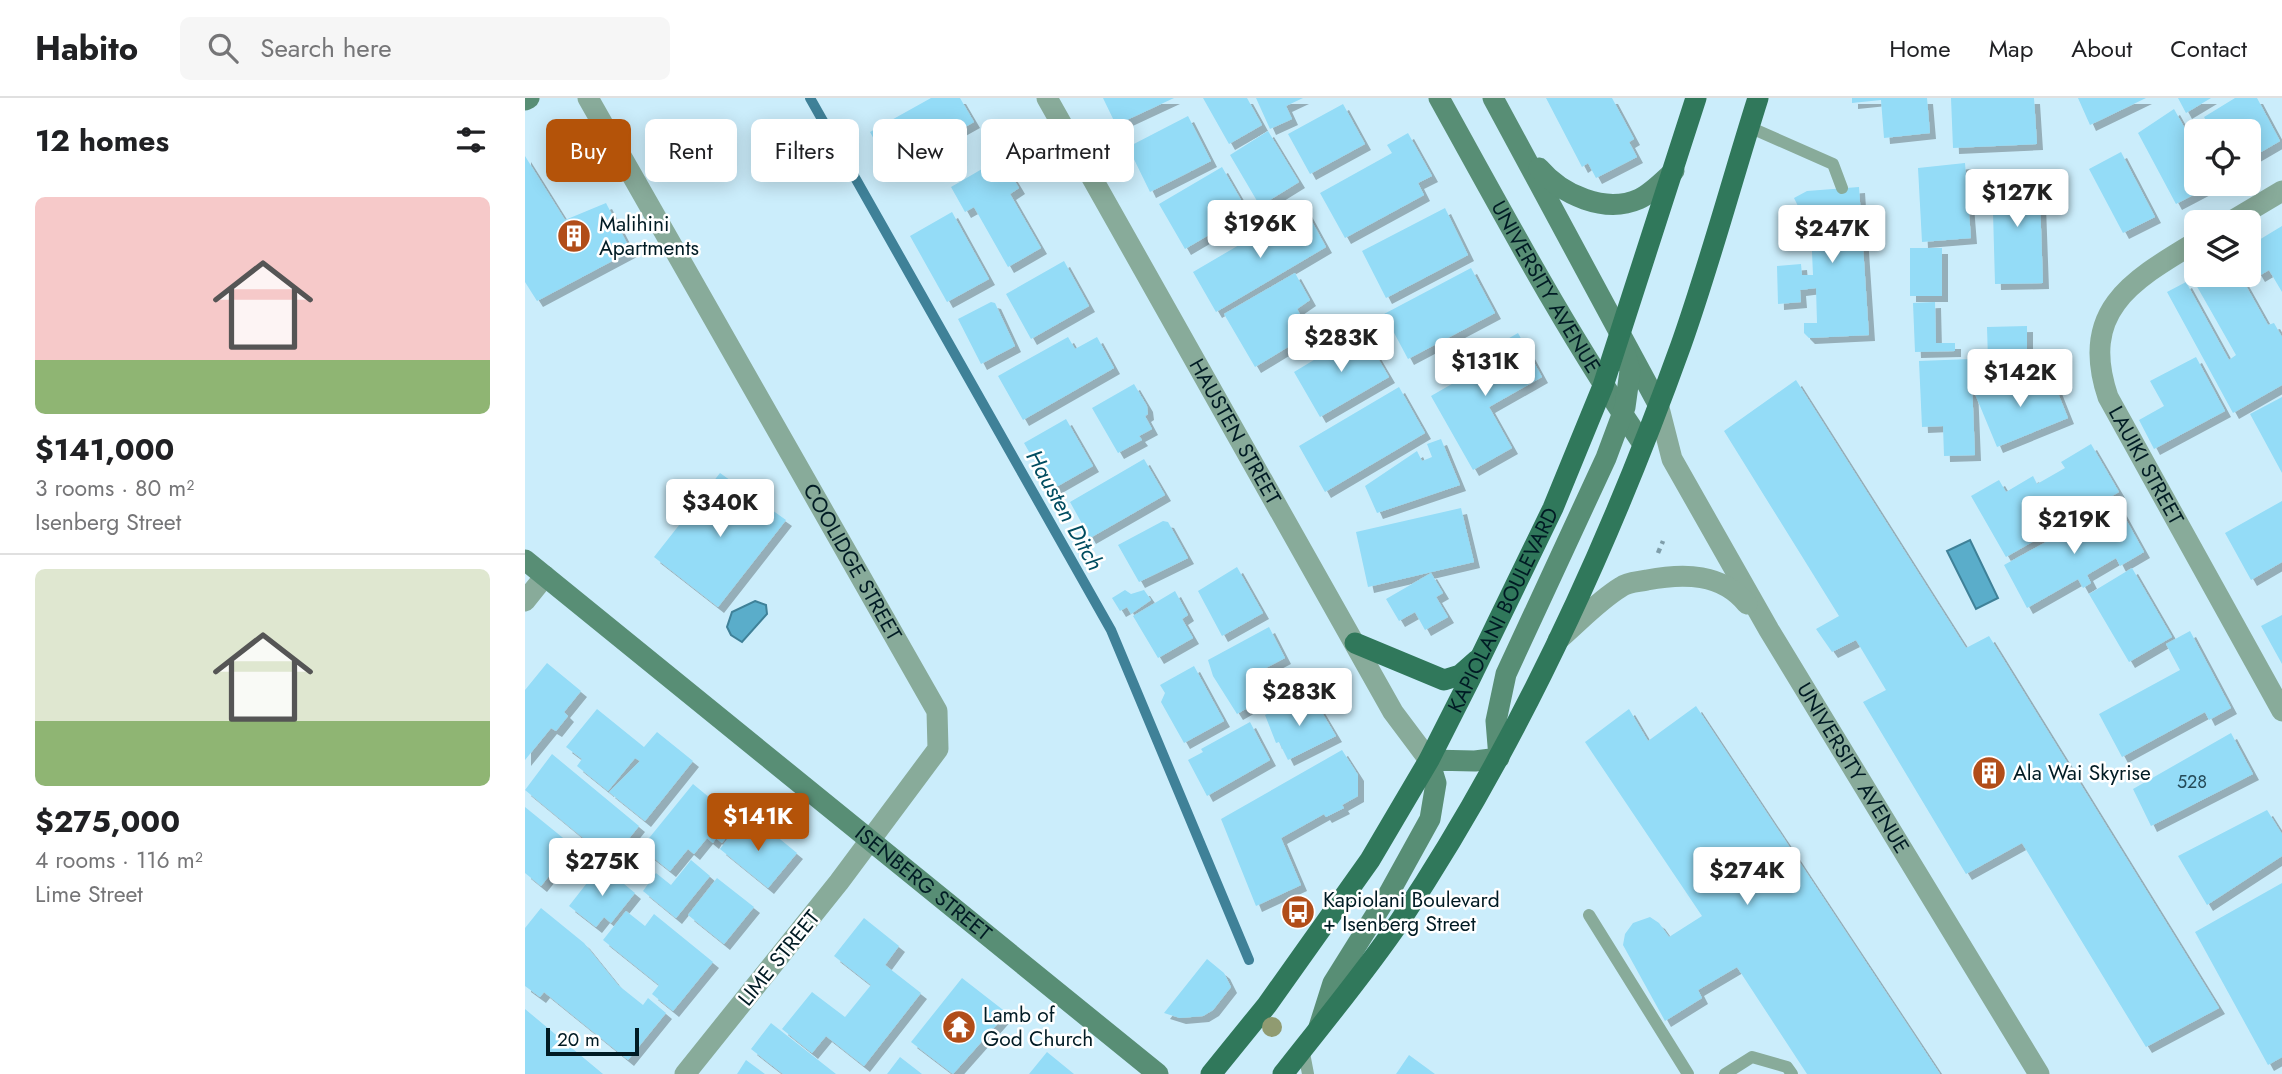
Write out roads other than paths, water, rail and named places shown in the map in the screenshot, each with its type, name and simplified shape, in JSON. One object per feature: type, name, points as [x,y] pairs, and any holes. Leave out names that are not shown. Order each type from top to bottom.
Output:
[{"type":"main road","name":"UNIVERSITY AVENUE","points":[[1439,98],[1603,386],[1643,444]]},
{"type":"main road","name":"UNIVERSITY AVENUE","points":[[1493,98],[1524,151],[1658,404]]},
{"type":"main road","name":"KAPIOLANI BOULEVARD","points":[[1211,1074],[1267,1004],[1370,860],[1429,760],[1481,656],[1553,508],[1603,386],[1696,98]]},
{"type":"main road","points":[[1283,1074],[1399,922],[1499,758],[1558,640],[1658,404],[1716,239],[1758,98]]},
{"type":"main road","points":[[1524,151],[1550,181],[1583,200],[1614,204],[1641,198],[1674,171]]},
{"type":"main road","points":[[1499,758],[1496,721],[1506,674],[1606,458],[1623,414],[1630,384],[1626,349],[1621,334]]},
{"type":"main road","name":"ISENBERG STREET","points":[[525,560],[1159,1074]]},
{"type":"main road","points":[[1355,643],[1444,680],[1460,675],[1481,656]]},
{"type":"main road","points":[[1319,1028],[1333,983],[1395,883],[1430,819],[1436,783],[1429,760],[1475,761],[1499,758]]},
{"type":"street","name":"COOLIDGE STREET","points":[[588,98],[937,712],[938,749],[871,841]]},
{"type":"street","name":"HAUSTEN STREET","points":[[1047,98],[1402,726],[1429,760]]},
{"type":"street","points":[[2250,210],[2282,191]]},
{"type":"street","name":"LAUIKI STREET","points":[[2184,249],[2144,273],[2121,294],[2102,336],[2100,367],[2108,397],[2282,711]]},
{"type":"street","name":"UNIVERSITY AVENUE","points":[[1658,404],[1672,459],[1769,630],[2039,1074]]},
{"type":"street","name":"UNIVERSITY AVENUE","points":[[1643,444],[1672,459]]},
{"type":"street","points":[[525,601],[545,576]]},
{"type":"street","points":[[1558,640],[1622,585],[1667,577],[1715,579],[1738,592],[1769,630]]},
{"type":"street","name":"LIME STREET","points":[[685,1074],[871,841]]},
{"type":"lane","points":[[1749,127],[1833,164],[1842,188]]},
{"type":"lane","points":[[1589,915],[1688,1074]]},
{"type":"lane","points":[[1303,1048],[1308,1074]]},
{"type":"lane","points":[[1725,1074],[1752,1057],[1787,1067],[1791,1074]]},
{"type":"water","points":[[1970,540],[1998,598],[1976,609],[1947,551]]},
{"type":"water","points":[[755,601],[766,605],[767,614],[742,642],[731,635],[727,627],[732,612]]},
{"type":"waterway","name":"Hausten Ditch","points":[[810,98],[1111,630],[1249,960]]},
{"type":"place","name":"Malihini Apartments","points":[[574,236]]},
{"type":"place","name":"Ala Wai Skyrise","points":[[1989,773]]},
{"type":"place","name":"Kapiolani Boulevard + Isenberg Street","points":[[1298,912]]},
{"type":"place","name":"Lamb of God Church","points":[[959,1027]]}]
